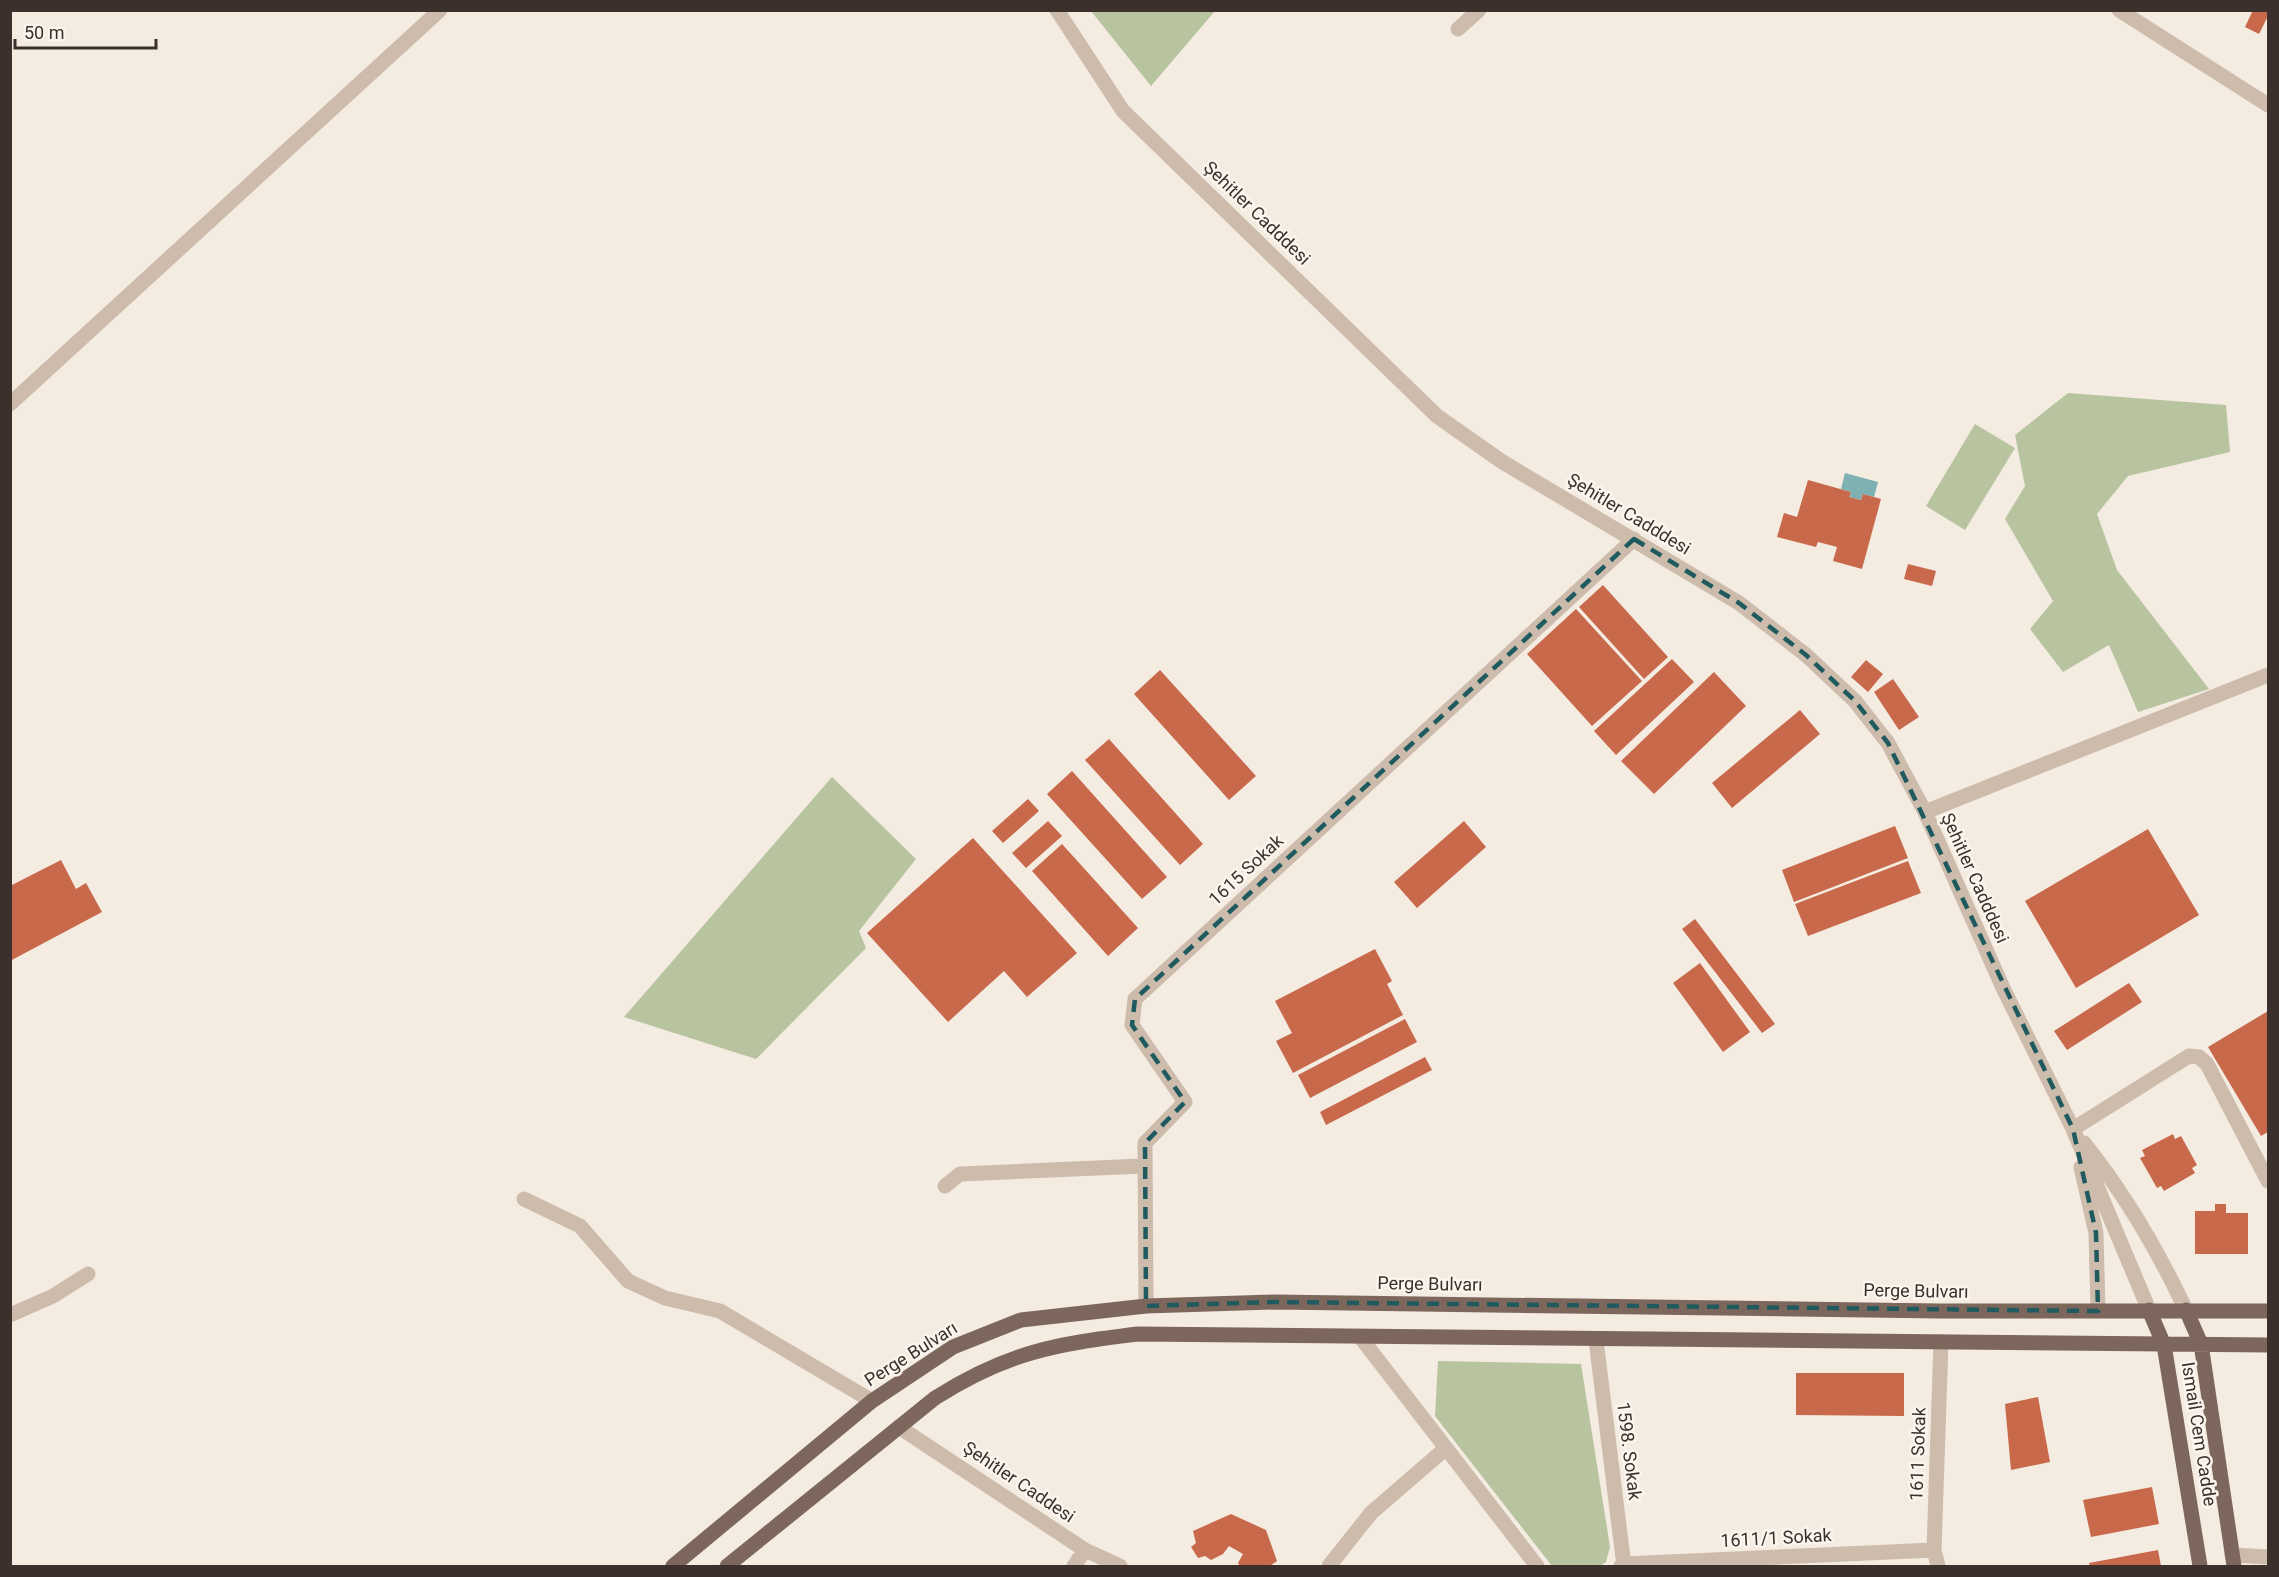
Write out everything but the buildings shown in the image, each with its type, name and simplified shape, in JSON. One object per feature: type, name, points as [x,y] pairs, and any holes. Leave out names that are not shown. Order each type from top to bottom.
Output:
[{"type":"main road","name":"Perge Bulvarı","points":[[673,1566],[872,1401],[953,1347],[1021,1320],[1146,1306],[1275,1302],[2268,1311]]},
{"type":"main road","name":"Ismail Cem Cadde","points":[[2149,1310],[2164,1345],[2200,1566]]},
{"type":"main road","name":"Ismail Cem Cadde","points":[[2186,1310],[2201,1344],[2233,1561]]},
{"type":"main road","points":[[727,1566],[935,1398],[972,1375],[1022,1354],[1067,1342],[1138,1334],[1361,1338],[2268,1345]]},
{"type":"street","points":[[10,404],[440,10]]},
{"type":"street","name":"Şehitler Cadddesi","points":[[1057,10],[1123,111],[1437,416],[1501,461],[1739,603],[1806,655],[1855,700],[1888,743],[1925,812],[2003,988],[2073,1129]]},
{"type":"street","points":[[1458,29],[1479,10]]},
{"type":"street","points":[[2119,10],[2268,105]]},
{"type":"street","name":"1615 Sokak","points":[[1146,1306],[1143,1166],[1145,1143],[1185,1102],[1132,1025],[1135,999],[1634,539]]},
{"type":"street","points":[[1925,812],[2268,675]]},
{"type":"street","points":[[2073,1129],[2189,1056],[2199,1057],[2207,1064],[2268,1181]]},
{"type":"street","points":[[2073,1129],[2114,1180],[2171,1279],[2186,1310]]},
{"type":"street","points":[[2073,1129],[2149,1310]]},
{"type":"street","points":[[2073,1129],[2096,1233],[2098,1311]]},
{"type":"street","points":[[945,1186],[960,1174],[1143,1166]]},
{"type":"street","points":[[524,1199],[580,1226],[628,1281],[665,1298],[720,1311],[872,1401]]},
{"type":"street","points":[[10,1315],[53,1296],[88,1274]]},
{"type":"street","points":[[1361,1338],[1537,1566]]},
{"type":"street","name":"1598. Sokak","points":[[1596,1340],[1623,1566]]},
{"type":"street","name":"1611 Sokak","points":[[1938,1566],[1934,1550],[1941,1342]]},
{"type":"street","name":"Şehitler Caddesi","points":[[899,1427],[1085,1550],[1120,1566]]},
{"type":"street","points":[[1329,1566],[1371,1513],[1445,1449]]},
{"type":"street","points":[[1074,1566],[1085,1550]]},
{"type":"street","name":"1611/1 Sokak","points":[[1623,1566],[1934,1550]]},
{"type":"street","points":[[2233,1561],[2268,1557]]},
{"type":"highlighted area","points":[[1634,539],[1739,603],[1806,655],[1855,701],[1888,743],[2073,1129],[2096,1233],[2098,1311],[1275,1302],[1146,1306],[1145,1143],[1185,1102],[1132,1025],[1135,999]]},
{"type":"green space","points":[[1091,11],[1215,11],[1151,86]]},
{"type":"green space","points":[[2068,393],[2226,405],[2230,452],[2128,476],[2097,514],[2117,570],[2209,689],[2138,712],[2109,645],[2063,672],[2030,629],[2053,601],[2005,519],[2025,486],[2015,435]]},
{"type":"green space","points":[[1975,424],[2015,448],[1965,530],[1926,506]]},
{"type":"green space","points":[[832,777],[916,859],[859,931],[866,948],[756,1059],[624,1017]]},
{"type":"green space","points":[[1438,1361],[1581,1364],[1610,1547],[1606,1562],[1600,1566],[1552,1566],[1435,1416]]},
{"type":"water","points":[[1845,473],[1878,482],[1874,497],[1863,494],[1861,500],[1849,497],[1851,492],[1841,489]]}]
